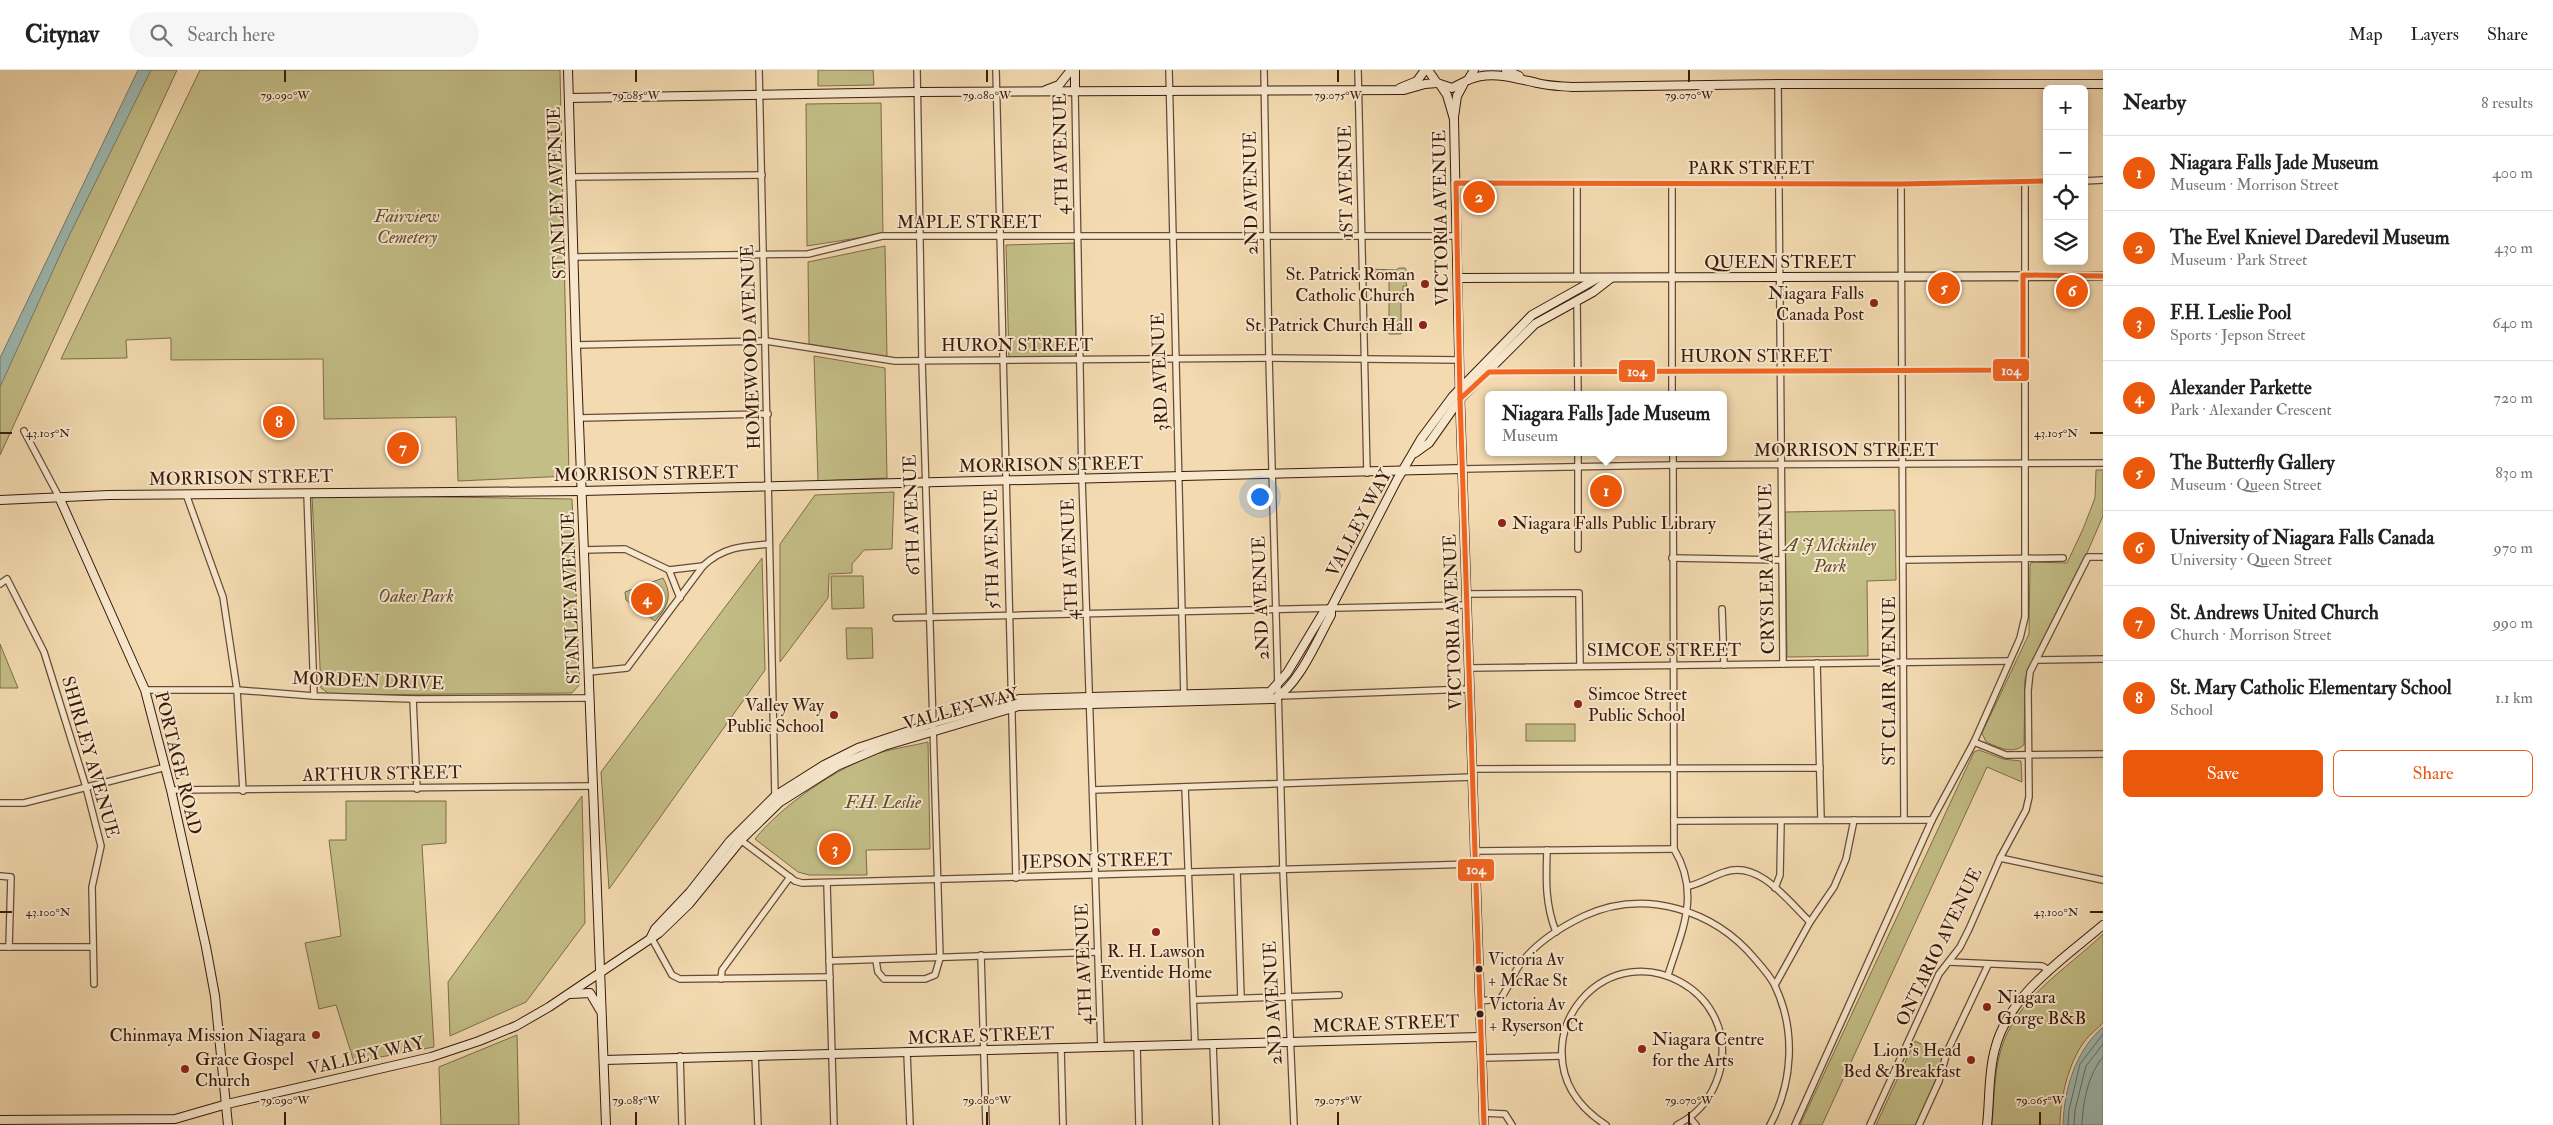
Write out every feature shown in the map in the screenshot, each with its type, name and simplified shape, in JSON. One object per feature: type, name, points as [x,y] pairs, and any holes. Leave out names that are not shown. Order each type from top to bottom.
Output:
[{"type":"street","name":"STANLEY AVENUE","points":[[568,70],[576,345],[606,1125]]},
{"type":"street","name":"HOMEWOOD AVENUE","points":[[758,70],[770,486],[769,544],[778,799]]},
{"type":"street","name":"6TH AVENUE","points":[[917,70],[922,360],[940,958]]},
{"type":"street","name":"5TH AVENUE","points":[[996,70],[1008,616],[1016,878]]},
{"type":"street","points":[[1042,92],[1059,85],[1073,70]]},
{"type":"street","name":"4TH AVENUE","points":[[1073,70],[1081,361],[1082,479],[1101,1048]]},
{"type":"street","name":"3RD AVENUE","points":[[1169,70],[1184,698]]},
{"type":"street","name":"2ND AVENUE","points":[[1264,70],[1280,783],[1287,997],[1294,1125]]},
{"type":"street","name":"1ST AVENUE","points":[[1358,70],[1367,473]]},
{"type":"street","points":[[1398,89],[1417,81],[1426,70]]},
{"type":"street","name":"VICTORIA AVENUE","points":[[1426,70],[1447,95],[1454,119]]},
{"type":"street","name":"VICTORIA AVENUE","points":[[1474,70],[1457,96],[1454,119],[1466,605],[1484,1125]]},
{"type":"street","points":[[1506,70],[1522,78]]},
{"type":"street","points":[[569,98],[917,92],[1410,90],[1425,84],[1452,88],[1483,75],[1495,74],[1522,78],[1551,86],[1572,87],[1778,84],[2103,84]]},
{"type":"street","name":"CRYSLER AVENUE","points":[[1778,84],[1783,664]]},
{"type":"street","points":[[571,177],[762,175]]},
{"type":"street","points":[[2088,180],[2103,180]]},
{"type":"street","name":"PARK STREET","points":[[1456,183],[1901,184],[2043,181]]},
{"type":"street","points":[[1795,1125],[1932,820],[1974,742],[2020,638],[2025,617],[2023,275],[2025,182]]},
{"type":"street","points":[[1577,183],[1577,278]]},
{"type":"street","points":[[1672,184],[1672,391]]},
{"type":"street","name":"ST CLAIR AVENUE","points":[[1901,184],[1904,819]]},
{"type":"street","name":"MAPLE STREET","points":[[573,257],[808,254],[882,236],[1172,238],[1457,236]]},
{"type":"street","name":"QUEEN STREET","points":[[1458,278],[2103,276]]},
{"type":"street","name":"VALLEY WAY","points":[[0,1120],[175,1119],[227,1104],[442,1053],[516,1026],[601,972],[651,937],[655,929],[679,905],[738,838],[778,799],[841,756],[886,738],[933,727],[1012,704],[1184,698],[1266,700],[1279,696],[1299,671],[1331,615],[1331,608],[1421,439],[1460,386],[1532,315],[1598,278]]},
{"type":"street","name":"VALLEY WAY","points":[[1415,453],[1429,443],[1460,399],[1535,324],[1577,301],[1611,278]]},
{"type":"street","points":[[1577,301],[1578,391]]},
{"type":"street","name":"HURON STREET","points":[[576,345],[766,341],[895,361],[1269,358],[1460,360]]},
{"type":"street","points":[[1460,360],[1469,368],[1477,370]]},
{"type":"street","name":"HURON STREET","points":[[1489,372],[2023,370]]},
{"type":"street","points":[[579,418],[768,414]]},
{"type":"street","name":"PORTAGE ROAD","points":[[24,431],[59,497],[145,690],[166,767],[215,996],[228,1125]]},
{"type":"street","points":[[1578,456],[1578,549]]},
{"type":"street","points":[[1668,975],[1688,912],[1689,886],[1674,849],[1673,456]]},
{"type":"street","name":"MORRISON STREET","points":[[0,500],[186,494],[582,491],[1673,465],[2102,462]]},
{"type":"street","points":[[307,493],[314,696]]},
{"type":"street","points":[[186,494],[223,597],[237,690],[243,791]]},
{"type":"street","points":[[589,672],[627,668],[703,566],[724,550],[736,546],[769,544]]},
{"type":"street","points":[[584,550],[625,549],[669,570],[703,566]]},
{"type":"street","name":"ONTARIO AVENUE","points":[[1870,1125],[1939,974],[1949,962],[1969,929],[2000,858],[2026,810],[2029,797],[2028,691],[2030,672],[2038,660],[2088,557],[2103,557]]},
{"type":"street","points":[[1672,558],[1782,560]]},
{"type":"street","points":[[1903,560],[2063,558]]},
{"type":"street","points":[[669,570],[680,598]]},
{"type":"street","name":"SHIRLEY AVENUE","points":[[0,584],[6,579],[44,652],[86,787],[101,846],[92,887],[94,984]]},
{"type":"street","points":[[1466,594],[1579,593],[1580,666]]},
{"type":"street","points":[[896,618],[1466,605]]},
{"type":"street","name":"VALLEY WAY","points":[[1184,698],[1270,692],[1279,684],[1323,613],[1331,608]]},
{"type":"street","points":[[1722,609],[1724,665]]},
{"type":"street","points":[[2038,660],[2103,659]]},
{"type":"street","name":"SIMCOE STREET","points":[[1469,668],[2009,661]]},
{"type":"street","points":[[1817,663],[1821,820]]},
{"type":"street","points":[[1279,696],[1470,689]]},
{"type":"street","name":"MORDEN DRIVE","points":[[145,690],[237,690],[314,696],[413,699],[590,698]]},
{"type":"street","points":[[413,699],[417,789]]},
{"type":"street","points":[[1974,742],[2006,755],[2103,754]]},
{"type":"street","points":[[0,804],[24,804],[166,767]]},
{"type":"street","points":[[1093,790],[1473,773],[1820,768]]},
{"type":"street","name":"ARTHUR STREET","points":[[171,790],[243,791],[594,786]]},
{"type":"street","points":[[1186,787],[1195,1000],[1195,1045]]},
{"type":"street","points":[[1775,985],[1810,922],[1834,887],[1846,859],[1854,820]]},
{"type":"street","points":[[1674,821],[1932,820]]},
{"type":"street","points":[[1775,888],[1780,875],[1781,821]]},
{"type":"street","name":"JEPSON STREET","points":[[738,838],[790,877],[802,883],[827,884],[1475,864]]},
{"type":"street","points":[[1475,851],[1674,849]]},
{"type":"street","points":[[1547,850],[1545,893],[1549,914],[1556,932]]},
{"type":"street","points":[[2000,858],[2103,880]]},
{"type":"street","points":[[1689,886],[1726,871],[1747,870],[1761,877],[1775,888],[1810,922]]},
{"type":"street","points":[[1237,871],[1241,998]]},
{"type":"street","points":[[0,876],[10,877],[9,947]]},
{"type":"street","points":[[721,980],[722,970],[790,877]]},
{"type":"street","points":[[827,884],[834,1125]]},
{"type":"street","points":[[1479,1001],[1496,1000],[1502,997],[1517,969],[1531,951],[1556,932],[1586,916],[1609,908],[1641,903],[1665,906],[1708,919],[1742,944],[1775,985],[1785,1014],[1789,1062],[1786,1087],[1770,1125]]},
{"type":"street","points":[[1986,1125],[1992,1066],[2002,1027],[2022,996],[2049,970],[2103,925]]},
{"type":"street","points":[[651,937],[672,975],[687,981],[830,977]]},
{"type":"street","points":[[0,947],[92,947]]},
{"type":"street","points":[[829,960],[1098,952]]},
{"type":"street","points":[[981,955],[986,1125]]},
{"type":"street","points":[[876,960],[878,972],[884,979],[925,979],[935,975],[940,958]]},
{"type":"street","points":[[1949,962],[2042,966],[2049,970]]},
{"type":"street","points":[[1919,1125],[1939,1081],[1947,1052],[1988,964]]},
{"type":"street","points":[[1606,1125],[1584,1109],[1576,1100],[1563,1072],[1561,1056],[1562,1039],[1574,1008],[1600,982],[1618,974],[1643,971],[1668,975],[1685,984],[1708,1005],[1719,1025],[1723,1043],[1722,1062],[1716,1084],[1705,1103],[1690,1118],[1677,1125]]},
{"type":"street","points":[[567,994],[579,992],[590,994],[598,1003],[602,1016]]},
{"type":"street","points":[[1195,1000],[1339,995]]},
{"type":"street","name":"MCRAE STREET","points":[[604,1060],[680,1056],[832,1055],[1480,1037]]},
{"type":"street","points":[[1213,1044],[1216,1125]]},
{"type":"street","points":[[1137,1047],[1139,1125]]},
{"type":"street","points":[[1060,1049],[1063,1125]]},
{"type":"street","points":[[907,1053],[910,1125]]},
{"type":"street","points":[[755,1055],[758,1125]]},
{"type":"street","points":[[680,1056],[682,1125]]},
{"type":"street","points":[[1482,1058],[1561,1056]]},
{"type":"street","points":[[1484,1113],[1505,1114],[1512,1125]]},
{"type":"street","points":[[1690,1118],[1696,1125]]},
{"type":"green space","points":[[148,70],[177,70],[0,455],[0,376]]},
{"type":"green space","name":"Fairview Cemetery","points":[[200,70],[560,70],[569,476],[458,481],[456,417],[324,419],[323,359],[171,360],[171,338],[126,340],[127,358],[61,359]]},
{"type":"green space","points":[[818,70],[873,70],[874,85],[818,86]]},
{"type":"green space","points":[[881,103],[883,234],[807,246],[806,104]]},
{"type":"green space","points":[[1074,243],[1076,358],[1009,359],[1006,245]]},
{"type":"green space","points":[[885,246],[887,357],[809,344],[808,262]]},
{"type":"green space","points":[[1405,268],[1408,274],[1405,279],[1407,286],[1403,286],[1403,300],[1401,301],[1401,334],[1389,334],[1389,273],[1368,272],[1368,269],[1396,270]]},
{"type":"green space","points":[[814,356],[885,368],[887,478],[818,481]]},
{"type":"green space","points":[[2096,470],[2103,470],[2103,516],[2087,553],[2025,679],[2024,745],[2010,750],[2000,748],[1986,742],[1982,733],[2029,634],[2030,564],[2033,562],[2067,563],[2095,498]]},
{"type":"green space","points":[[894,492],[892,549],[864,550],[852,564],[852,573],[829,574],[828,598],[780,662],[780,544],[815,495]]},
{"type":"green space","name":"Oakes Park","points":[[312,495],[572,499],[580,684],[572,693],[331,695],[321,688]]},
{"type":"green space","name":"A J Mckinley Park","points":[[1895,510],[1896,580],[1867,581],[1868,656],[1787,657],[1785,512]]},
{"type":"green space","points":[[762,558],[765,670],[609,889],[601,772]]},
{"type":"green space","points":[[831,576],[863,576],[864,608],[832,609]]},
{"type":"green space","points":[[663,578],[668,590],[668,601],[655,621],[626,600],[625,592]]},
{"type":"green space","points":[[846,628],[872,628],[873,658],[847,659]]},
{"type":"green space","points":[[0,644],[18,688],[0,688]]},
{"type":"green space","points":[[1526,724],[1575,724],[1575,741],[1526,741]]},
{"type":"green space","name":"F.H. Leslie","points":[[928,742],[930,849],[866,850],[867,875],[809,875],[798,872],[755,839],[780,813],[829,777],[863,759],[879,753]]},
{"type":"green space","points":[[1979,750],[2003,759],[2021,761],[2022,782],[1987,767],[1822,1125],[1800,1125],[1974,752]]},
{"type":"green space","points":[[582,796],[585,923],[526,1002],[450,1036],[448,982]]},
{"type":"green space","points":[[346,801],[446,801],[446,843],[422,845],[434,1047],[354,1062],[336,1005],[319,1009],[305,943],[341,936],[329,840],[346,840]]},
{"type":"green space","points":[[2103,934],[2103,1023],[2086,1039],[2069,1071],[2063,1093],[2060,1125],[1992,1125],[1995,1079],[2000,1053],[2007,1034],[2029,1001]]},
{"type":"green space","points":[[517,1035],[519,1125],[441,1125],[439,1067]]},
{"type":"green space","points":[[1915,1041],[1943,1054],[1938,1076],[1916,1125],[1876,1125]]},
{"type":"water","points":[[138,70],[151,70],[66,242],[0,387],[0,358]]},
{"type":"water","points":[[837,833],[849,842],[832,864],[821,856]]},
{"type":"water","points":[[2103,1027],[2103,1125],[2063,1125],[2066,1098],[2078,1059],[2093,1037]]},
{"type":"transit line","name":"104","points":[[1484,1125],[1460,399],[1456,183],[1901,184],[2043,181]]},
{"type":"transit line","name":"104","points":[[1460,399],[1489,372],[2023,370],[2023,275],[2103,276]]},
{"type":"place","name":"The Evel Knievel Daredevil Museum","points":[[1479,197]]},
{"type":"place","name":"St. Patrick Roman Catholic Church","points":[[1425,284]]},
{"type":"place","name":"The Butterfly Gallery","points":[[1944,288]]},
{"type":"place","name":"University of Niagara Falls Canada","points":[[2072,291]]},
{"type":"place","name":"Niagara Falls Canada Post","points":[[1874,303]]},
{"type":"place","name":"St. Patrick Church Hall","points":[[1423,325]]},
{"type":"place","name":"St. Mary Catholic Elementary School","points":[[279,422]]},
{"type":"place","name":"St. Andrews United Church","points":[[403,448]]},
{"type":"place","name":"Niagara Falls Jade Museum","points":[[1606,491]]},
{"type":"place","name":"Niagara Falls Public Library","points":[[1502,523]]},
{"type":"place","name":"Alexander Parkette","points":[[647,599]]},
{"type":"place","name":"Simcoe Street Public School","points":[[1578,704]]},
{"type":"place","name":"Valley Way Public School","points":[[834,715]]},
{"type":"place","name":"F.H. Leslie Pool","points":[[835,849]]},
{"type":"place","name":"R. H. Lawson Eventide Home","points":[[1156,932]]},
{"type":"place","name":"Victoria Av + McRae St","points":[[1479,969]]},
{"type":"place","name":"Niagara Gorge B&B","points":[[1987,1007]]},
{"type":"place","name":"Victoria Av + Ryserson Ct","points":[[1480,1014]]},
{"type":"place","name":"Chinmaya Mission Niagara","points":[[316,1035]]},
{"type":"place","name":"Niagara Centre for the Arts","points":[[1642,1049]]},
{"type":"place","name":"Lion’s Head Bed & Breakfast","points":[[1971,1060]]},
{"type":"place","name":"Grace Gospel Church","points":[[185,1069]]}]
